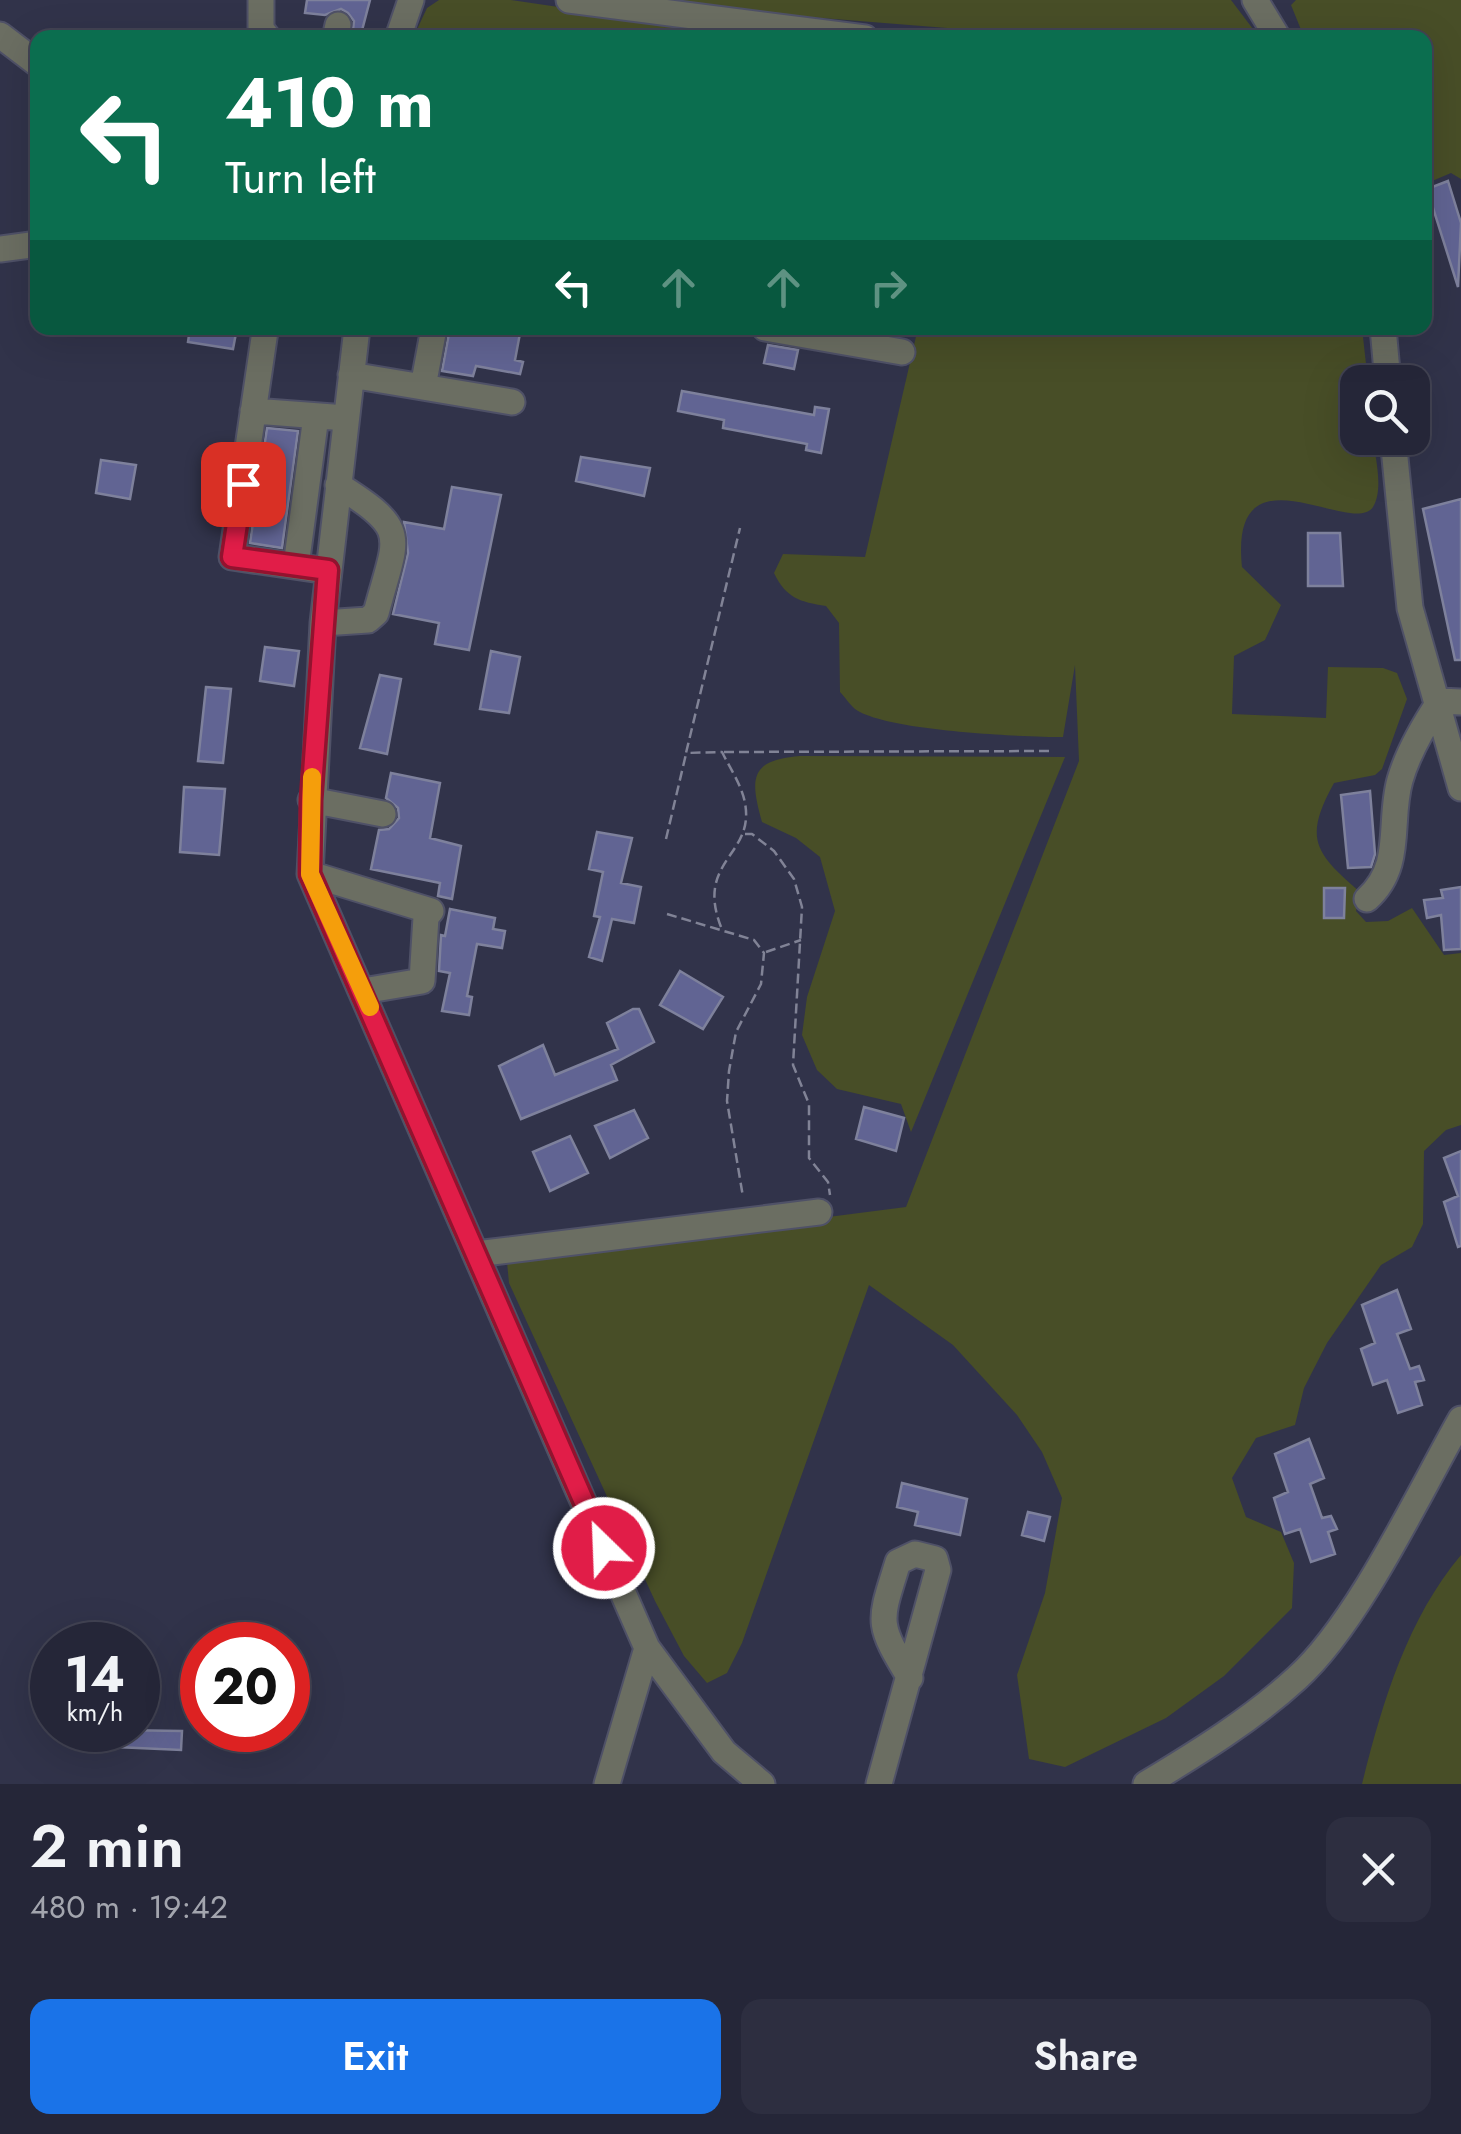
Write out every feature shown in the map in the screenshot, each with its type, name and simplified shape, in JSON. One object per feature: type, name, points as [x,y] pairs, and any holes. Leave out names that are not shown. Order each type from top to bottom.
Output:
[{"type":"lane","points":[[261,0],[262,30]]},
{"type":"lane","points":[[401,30],[411,0]]},
{"type":"lane","points":[[569,0],[803,30]]},
{"type":"lane","points":[[1255,0],[1273,30]]},
{"type":"lane","points":[[0,35],[30,58]]},
{"type":"lane","points":[[0,248],[30,245]]},
{"type":"lane","points":[[264,335],[232,557],[328,570]]},
{"type":"lane","points":[[356,335],[323,623],[310,874],[647,1648],[730,1771],[762,1784]]},
{"type":"lane","points":[[423,387],[433,335]]},
{"type":"lane","points":[[804,335],[902,352]]},
{"type":"lane","points":[[1384,335],[1386,365]]},
{"type":"lane","points":[[351,374],[512,402]]},
{"type":"lane","points":[[253,410],[346,418]]},
{"type":"lane","points":[[296,566],[316,416]]},
{"type":"lane","points":[[1395,455],[1410,608],[1450,702],[1461,788]]},
{"type":"lane","points":[[323,623],[368,620],[376,613],[393,540],[391,523],[382,513],[338,486]]},
{"type":"lane","points":[[1367,899],[1386,877],[1392,858],[1401,777],[1450,702]]},
{"type":"lane","points":[[311,800],[383,814]]},
{"type":"lane","points":[[310,874],[432,911],[426,916],[422,981],[363,991]]},
{"type":"lane","points":[[476,1254],[738,1218],[819,1212]]},
{"type":"lane","points":[[1146,1784],[1228,1732],[1298,1677],[1328,1643],[1461,1419]]},
{"type":"lane","points":[[607,1784],[647,1648]]},
{"type":"lane","points":[[879,1784],[910,1678]]},
{"type":"path","points":[[666,839],[740,528]]},
{"type":"path","points":[[686,753],[1050,751]]},
{"type":"path","points":[[721,928],[711,902],[715,875],[743,834],[746,804],[722,752]]},
{"type":"path","points":[[743,834],[752,834],[774,851],[794,879],[802,907],[793,1064],[809,1104],[809,1158],[828,1182],[827,1206],[819,1212]]},
{"type":"path","points":[[667,914],[754,940],[764,953],[761,984],[746,1006],[736,1032],[729,1071],[727,1101],[743,1197],[738,1218]]},
{"type":"path","points":[[764,953],[801,940]]},
{"type":"green space","points":[[439,0],[511,0],[715,30],[417,30],[427,8]]},
{"type":"green space","points":[[666,0],[1231,0],[1254,30],[972,30],[683,7]]},
{"type":"green space","points":[[1296,0],[1461,0],[1461,179],[1451,173],[1432,181],[1432,30],[1301,30],[1291,5]]},
{"type":"green space","points":[[916,335],[1363,335],[1366,365],[1340,365],[1340,455],[1375,455],[1376,500],[1373,507],[1361,513],[1295,501],[1272,501],[1254,509],[1243,530],[1242,567],[1281,605],[1265,640],[1234,656],[1232,714],[1326,718],[1328,667],[1383,668],[1397,673],[1407,699],[1382,769],[1375,775],[1334,783],[1324,802],[1317,832],[1324,855],[1360,892],[1356,911],[1366,922],[1388,921],[1412,908],[1444,955],[1461,953],[1461,1125],[1446,1130],[1424,1151],[1423,1224],[1412,1247],[1381,1265],[1327,1343],[1304,1388],[1295,1425],[1256,1438],[1232,1478],[1246,1517],[1281,1532],[1294,1563],[1292,1608],[1224,1676],[1166,1718],[1065,1767],[1029,1759],[1017,1675],[1045,1593],[1062,1498],[1042,1452],[1017,1415],[953,1345],[869,1285],[742,1643],[727,1673],[707,1683],[684,1656],[655,1601],[509,1283],[507,1262],[556,1252],[906,1207],[1079,761],[1075,665],[1063,737],[923,728],[871,717],[855,709],[840,692],[839,623],[826,606],[801,600],[779,581],[774,573],[783,554],[865,557]]},
{"type":"green space","points":[[800,756],[1065,757],[911,1132],[901,1104],[837,1089],[817,1070],[802,1035],[807,997],[835,911],[820,857],[796,838],[762,822],[755,783],[762,767]]},
{"type":"green space","points":[[1461,1555],[1461,1784],[1362,1784],[1378,1723],[1411,1634]]},
{"type":"building","points":[[307,0],[370,0],[362,30],[353,30],[354,21],[341,9],[325,15],[305,13]]},
{"type":"building","points":[[1448,181],[1461,223],[1458,287],[1432,205],[1432,187]]},
{"type":"building","points":[[189,335],[236,335],[233,349],[188,342]]},
{"type":"building","points":[[449,335],[520,335],[515,360],[523,362],[520,374],[476,366],[473,376],[442,371]]},
{"type":"building","points":[[768,345],[798,350],[794,369],[764,363]]},
{"type":"building","points":[[682,391],[814,415],[815,407],[829,409],[821,453],[806,450],[807,444],[723,428],[724,420],[678,411]]},
{"type":"building","points":[[267,428],[298,431],[282,548],[250,543]]},
{"type":"building","points":[[581,457],[650,468],[644,496],[576,481]]},
{"type":"building","points":[[101,460],[136,465],[130,499],[96,493]]},
{"type":"building","points":[[452,487],[501,495],[469,650],[435,644],[439,623],[393,614],[408,553],[404,522],[444,529]]},
{"type":"building","points":[[1461,499],[1461,660],[1455,660],[1423,509]]},
{"type":"building","points":[[1308,533],[1340,533],[1343,586],[1308,586]]},
{"type":"building","points":[[265,647],[299,651],[294,686],[260,681]]},
{"type":"building","points":[[491,651],[520,657],[509,713],[480,709]]},
{"type":"building","points":[[380,675],[401,679],[387,754],[360,748]]},
{"type":"building","points":[[206,687],[231,689],[223,763],[198,761]]},
{"type":"building","points":[[391,773],[440,783],[430,838],[461,846],[452,899],[438,896],[440,883],[371,869],[379,830],[389,829],[399,818],[398,808],[386,798]]},
{"type":"building","points":[[184,787],[225,789],[219,855],[180,852]]},
{"type":"building","points":[[1370,791],[1375,854],[1371,867],[1348,868],[1341,795]]},
{"type":"building","points":[[597,832],[632,838],[621,883],[641,887],[634,923],[612,919],[602,961],[589,957],[600,917],[594,916],[603,872],[589,869]]},
{"type":"building","points":[[1461,887],[1461,949],[1444,950],[1441,915],[1427,918],[1424,900],[1443,898],[1441,890]]},
{"type":"building","points":[[1324,888],[1345,888],[1344,918],[1324,918]]},
{"type":"building","points":[[450,909],[495,918],[493,929],[505,931],[502,948],[477,944],[467,996],[472,997],[469,1015],[442,1011],[450,973],[439,971],[441,935],[445,936]]},
{"type":"building","points":[[680,971],[723,997],[703,1029],[660,1005]]},
{"type":"building","points":[[639,1009],[654,1042],[611,1065],[617,1080],[521,1119],[499,1066],[543,1045],[555,1075],[618,1049],[607,1023]]},
{"type":"building","points":[[864,1107],[904,1118],[896,1151],[856,1139]]},
{"type":"building","points":[[634,1110],[648,1138],[610,1158],[595,1126]]},
{"type":"building","points":[[570,1136],[588,1173],[550,1191],[533,1152]]},
{"type":"building","points":[[1461,1151],[1458,1247],[1444,1202],[1458,1196],[1444,1158]]},
{"type":"building","points":[[1397,1290],[1411,1329],[1397,1334],[1410,1369],[1419,1366],[1424,1380],[1415,1382],[1422,1405],[1398,1413],[1387,1380],[1373,1385],[1361,1349],[1375,1343],[1362,1305]]},
{"type":"building","points":[[1309,1439],[1324,1478],[1310,1484],[1322,1518],[1331,1516],[1337,1529],[1328,1532],[1335,1554],[1311,1562],[1300,1529],[1285,1534],[1274,1498],[1288,1492],[1275,1454]]},
{"type":"building","points":[[902,1483],[967,1499],[960,1535],[915,1525],[918,1512],[897,1507]]},
{"type":"building","points":[[1028,1512],[1050,1517],[1044,1541],[1022,1535]]},
{"type":"building","points":[[160,1731],[180,1731],[180,1750],[160,1749]]},
{"type":"slow traffic","points":[[312,777],[310,874],[370,1007]]},
{"type":"route","points":[[243,484],[232,557],[328,570],[311,800],[310,874],[604,1548]]}]
